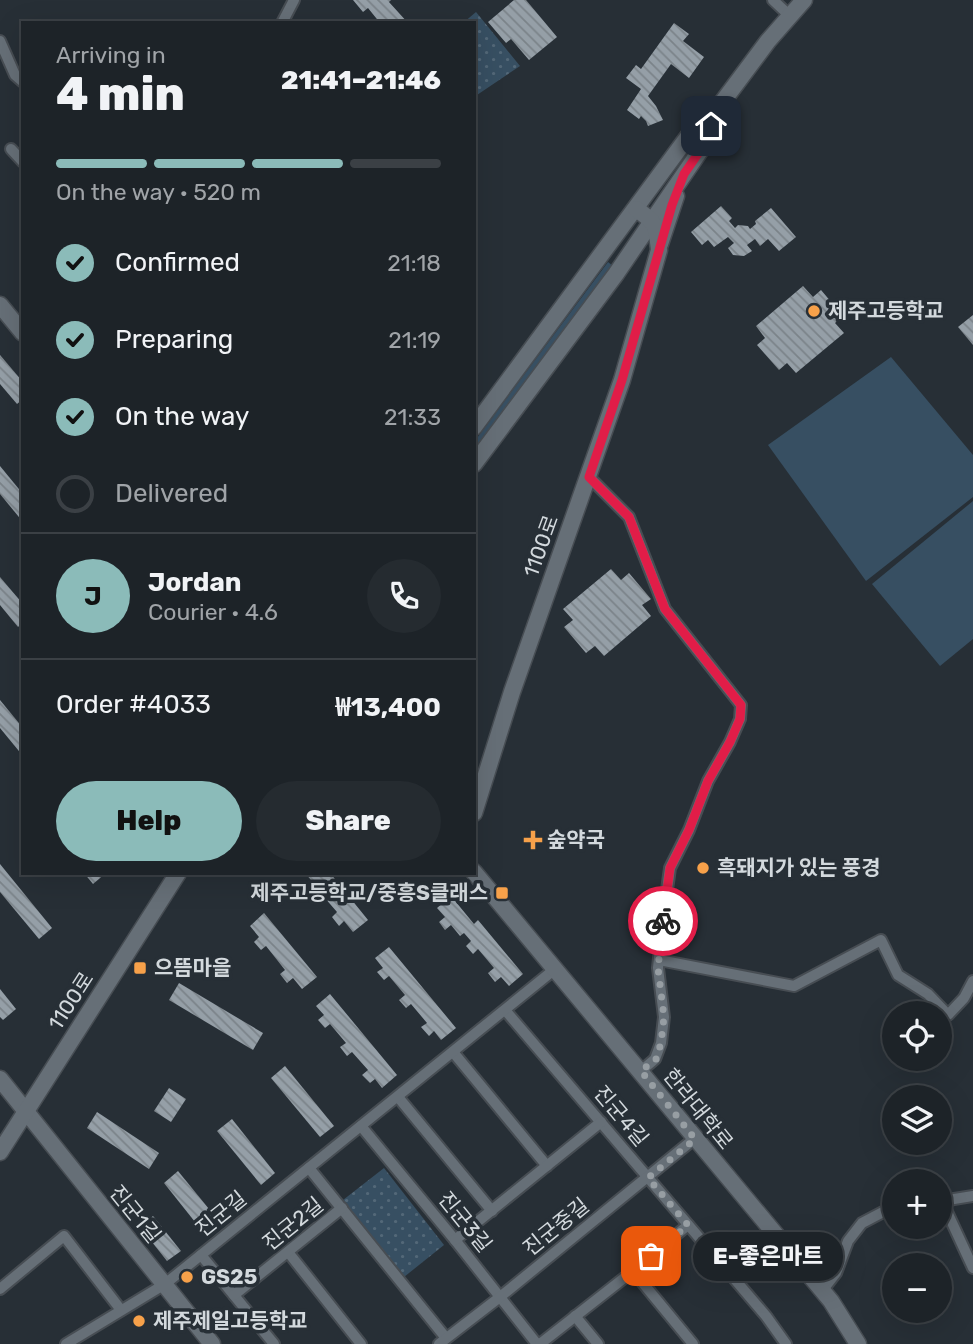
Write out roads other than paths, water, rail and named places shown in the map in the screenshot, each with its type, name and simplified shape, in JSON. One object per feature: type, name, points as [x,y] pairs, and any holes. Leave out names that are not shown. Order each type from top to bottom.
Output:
[{"type":"main road","points":[[476,424],[690,134],[718,108],[768,41],[804,0]]},
{"type":"main road","points":[[476,461],[616,274],[704,145],[718,108]]},
{"type":"main road","name":"1100로","points":[[476,807],[512,692],[622,380],[672,205],[684,174]]},
{"type":"main road","points":[[636,209],[652,220],[659,250]]},
{"type":"main road","points":[[616,274],[633,257],[638,254],[645,256],[650,265],[647,293]]},
{"type":"main road","points":[[0,306],[21,331]]},
{"type":"main road","name":"한라대학로","points":[[476,874],[822,1291],[858,1344]]},
{"type":"main road","name":"1100로","points":[[0,1152],[177,875]]},
{"type":"main road","name":"진군1길","points":[[0,1079],[212,1344]]},
{"type":"street","points":[[283,21],[294,0]]},
{"type":"street","points":[[773,0],[790,16]]},
{"type":"street","points":[[0,41],[15,75],[21,80]]},
{"type":"street","points":[[11,149],[21,160]]},
{"type":"street","points":[[589,477],[629,517],[665,609],[741,705],[740,719],[730,742],[708,781],[689,830],[670,868],[658,968],[664,1017],[661,1043],[656,1059],[641,1071]]},
{"type":"street","points":[[659,960],[794,986],[881,940],[898,975],[928,994],[948,1015],[964,998],[973,981]]},
{"type":"street","name":"진군길","points":[[66,1344],[164,1284],[555,970]]},
{"type":"street","name":"진군4길","points":[[505,1010],[766,1316],[786,1344]]},
{"type":"street","points":[[453,1052],[547,1166]]},
{"type":"street","points":[[398,1097],[492,1211]]},
{"type":"street","points":[[455,1240],[601,1122]]},
{"type":"street","name":"진군3길","points":[[361,1126],[539,1344],[688,1225]]},
{"type":"street","name":"진군중길","points":[[443,1341],[695,1139]]},
{"type":"street","points":[[309,1168],[443,1341]]},
{"type":"street","points":[[952,1199],[973,1196]]},
{"type":"street","name":"진군2길","points":[[234,1295],[342,1208]]},
{"type":"street","points":[[822,1291],[836,1273],[848,1241],[862,1223],[882,1213]]},
{"type":"street","points":[[952,1224],[973,1268]]},
{"type":"street","points":[[0,1289],[64,1236],[121,1310]]},
{"type":"street","points":[[288,1252],[361,1344]]},
{"type":"street","points":[[201,1255],[274,1344]]},
{"type":"street","points":[[633,1271],[693,1344]]},
{"type":"street","points":[[575,1316],[598,1344]]},
{"type":"place","name":"제주고등학교","points":[[814,311]]},
{"type":"place","name":"숲약국","points":[[533,840]]},
{"type":"place","name":"흑돼지가 있는 풍경","points":[[703,868]]},
{"type":"place","name":"제주고등학교/중흥S클래스","points":[[502,893]]},
{"type":"place","name":"으뜸마을","points":[[140,968]]},
{"type":"place","name":"E-좋은마트","points":[[651,1256]]},
{"type":"place","name":"GS25","points":[[187,1277]]},
{"type":"place","name":"제주제일고등학교","points":[[139,1321]]}]
